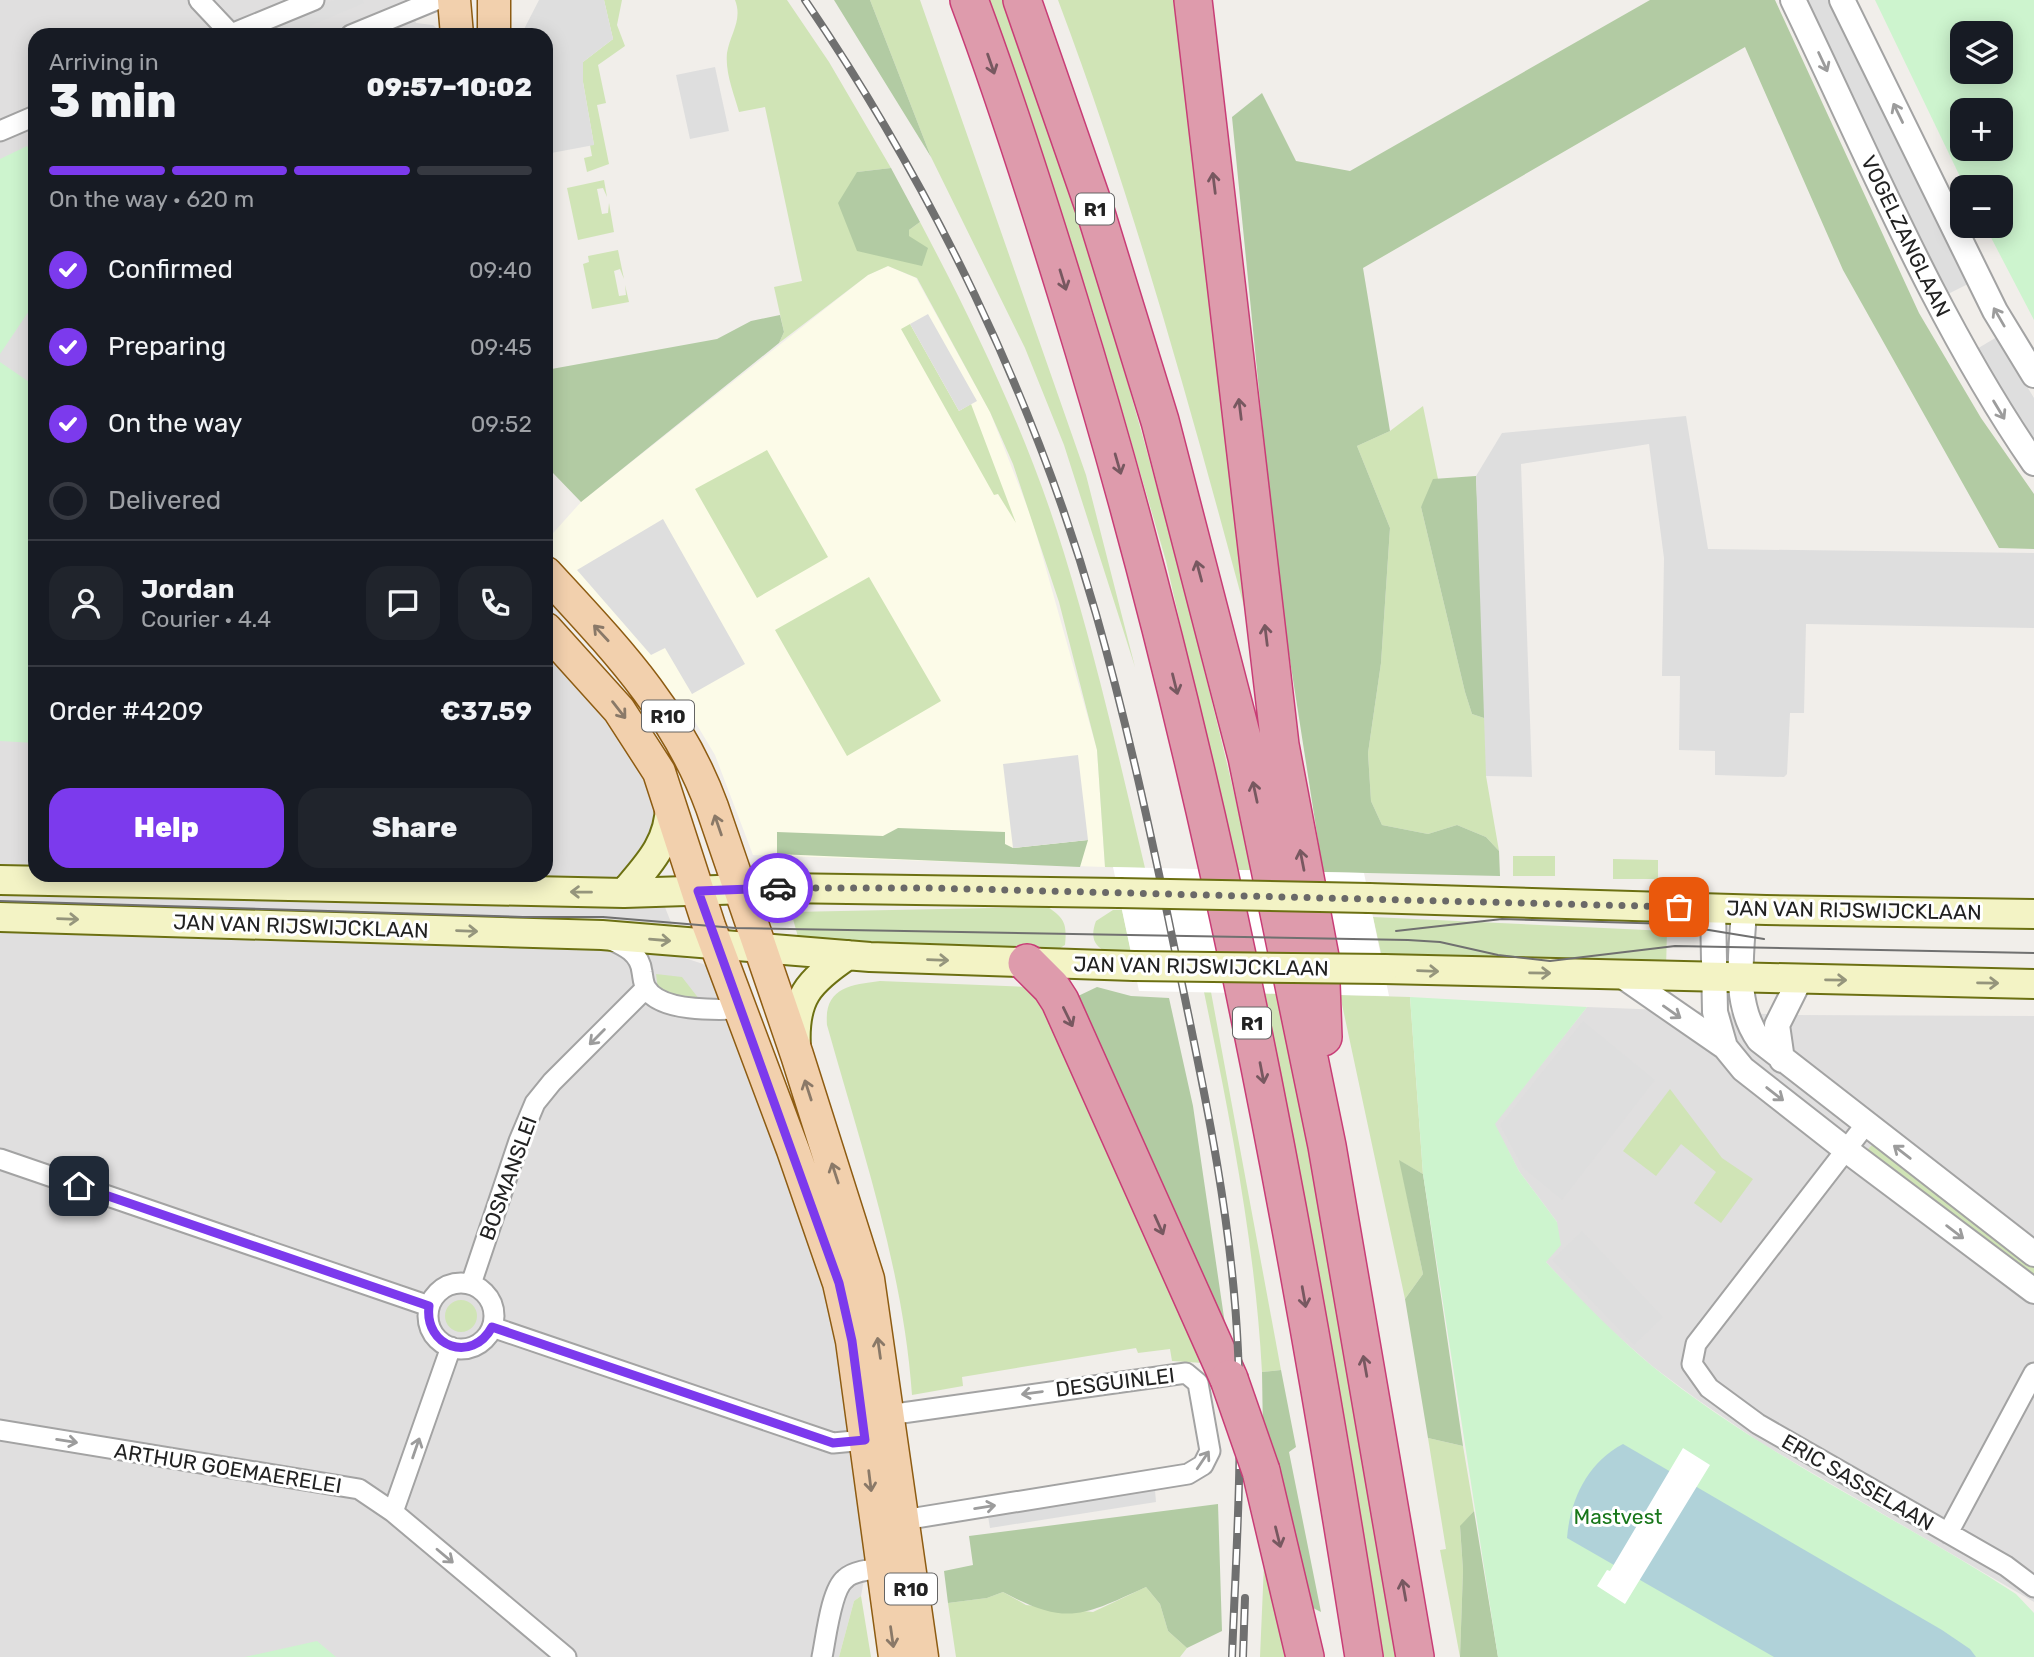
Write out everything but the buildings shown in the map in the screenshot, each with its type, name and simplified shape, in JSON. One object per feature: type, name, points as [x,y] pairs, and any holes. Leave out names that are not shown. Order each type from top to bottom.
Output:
[{"type":"highway","name":"R1","points":[[969,0],[1029,171],[1099,398],[1138,532],[1199,778],[1257,1051],[1287,1209],[1329,1434],[1364,1657]]},
{"type":"highway","name":"R1","points":[[1022,0],[1095,210],[1160,421],[1247,757],[1327,1146],[1415,1657]]},
{"type":"highway","points":[[1042,0],[1069,72],[1158,352],[1160,421]]},
{"type":"highway","points":[[1193,0],[1279,732],[1320,957],[1327,1146]]},
{"type":"highway","points":[[1027,963],[1051,987],[1065,1010],[1229,1379],[1261,1471],[1305,1657]]},
{"type":"main road","points":[[454,0],[456,28]]},
{"type":"main road","points":[[494,0],[494,28]]},
{"type":"main road","name":"R10","points":[[553,581],[649,689],[679,733],[698,771],[797,1055],[868,1279],[888,1415],[888,1522],[894,1567],[895,1657]]},
{"type":"main road","name":"R10","points":[[553,636],[591,677],[642,741],[670,802],[698,891],[839,1283],[852,1341],[865,1440],[888,1522]]},
{"type":"main road","points":[[624,893],[661,846],[670,825],[670,802]]},
{"type":"main road","name":"JAN VAN RIJSWIJCKLAAN","points":[[0,880],[28,881]]},
{"type":"main road","name":"JAN VAN RIJSWIJCKLAAN","points":[[96,882],[624,893],[929,888],[2034,914]]},
{"type":"main road","name":"JAN VAN RIJSWIJCKLAAN","points":[[0,917],[602,935],[848,955],[1027,963],[2034,984]]},
{"type":"main road","points":[[797,1055],[796,1018],[805,991],[819,975],[848,955]]},
{"type":"main road","name":"R10","points":[[894,1567],[922,1657]]},
{"type":"street","points":[[199,0],[224,28]]},
{"type":"street","points":[[247,28],[314,0]]},
{"type":"street","points":[[368,28],[436,0]]},
{"type":"street","name":"VOGELZANGLAAN","points":[[1793,0],[1945,318],[2034,463]]},
{"type":"street","points":[[1842,0],[1995,311],[2034,375]]},
{"type":"street","points":[[0,131],[28,123]]},
{"type":"street","points":[[1713,908],[1727,977],[1759,1040],[2034,1254]]},
{"type":"street","points":[[1725,1047],[1715,1012],[1744,909]]},
{"type":"street","name":"JAN VAN RIJSWIJCKLAAN","points":[[602,935],[635,954],[640,961],[646,988]]},
{"type":"street","points":[[1620,975],[1725,1047],[1743,1069],[2034,1292]]},
{"type":"street","points":[[1782,1060],[1777,1025],[1800,979]]},
{"type":"street","points":[[646,988],[665,1001],[686,1008],[740,1009]]},
{"type":"street","name":"BOSMANSLEI","points":[[471,1284],[519,1141],[535,1103],[552,1082],[646,988]]},
{"type":"street","points":[[1844,1149],[1866,1124]]},
{"type":"street","name":"ERIC SASSELAAN","points":[[1844,1149],[1696,1344],[1692,1364],[1709,1388],[1758,1424],[2006,1566],[2034,1587]]},
{"type":"street","points":[[0,1159],[429,1306]]},
{"type":"street","points":[[450,1284],[471,1284],[481,1289],[493,1306],[492,1327],[487,1336],[471,1347],[451,1347],[434,1335],[428,1316],[429,1306],[434,1297],[450,1284]]},
{"type":"street","points":[[492,1327],[833,1443],[865,1440]]},
{"type":"street","points":[[393,1512],[451,1347]]},
{"type":"street","name":"DESGUINLEI","points":[[888,1415],[1186,1373],[1198,1383],[1210,1451],[1203,1465],[1188,1474],[888,1522]]},
{"type":"street","points":[[1948,1533],[2034,1373]]},
{"type":"street","name":"ARTHUR GOEMAERELEI","points":[[0,1430],[359,1489],[393,1512],[566,1657]]},
{"type":"street","points":[[822,1657],[836,1591],[843,1579],[894,1567]]},
{"type":"shaded area","points":[[0,0],[411,0],[416,23],[433,25],[436,28],[28,28],[28,882],[553,882],[553,656],[609,720],[646,777],[661,813],[646,859],[685,958],[710,969],[830,1287],[870,1547],[861,1596],[854,1601],[839,1657],[0,1657]]},
{"type":"shaded area","points":[[334,0],[363,0],[364,3],[311,28],[267,28]]},
{"type":"shaded area","points":[[539,0],[604,0],[613,39],[583,62],[583,82],[594,145],[553,153],[553,28],[525,28]]},
{"type":"shaded area","points":[[1802,0],[1832,0],[1968,284],[1946,295]]},
{"type":"shaded area","points":[[715,67],[729,131],[690,139],[676,75]]},
{"type":"shaded area","points":[[888,266],[916,278],[990,412],[1032,519],[1097,750],[1105,867],[753,855],[715,755],[694,720],[553,556],[553,533],[581,502],[868,275]]},
{"type":"shaded area","points":[[928,314],[977,401],[959,411],[910,324]]},
{"type":"shaded area","points":[[1997,337],[2034,398],[2034,444],[1975,350]]},
{"type":"shaded area","points":[[1686,416],[1708,549],[2034,553],[2034,628],[1806,624],[1804,713],[1790,713],[1787,774],[1784,777],[1715,775],[1715,751],[1679,750],[1680,676],[1662,676],[1664,558],[1649,444],[1521,464],[1532,777],[1486,776],[1476,476],[1502,433]]},
{"type":"shaded area","points":[[663,519],[745,664],[692,694],[665,648],[651,655],[577,570]]},
{"type":"shaded area","points":[[1078,755],[1088,840],[1013,848],[1003,764]]},
{"type":"shaded area","points":[[1587,1007],[1796,1015],[2034,1016],[2034,1602],[1761,1443],[1695,1398],[1652,1366],[1594,1315],[1546,1262],[1557,1222],[1519,1171],[1494,1124]]},
{"type":"shaded area","points":[[1583,1021],[1655,1080],[1562,1200],[1523,1168],[1500,1125]]},
{"type":"shaded area","points":[[1582,1231],[1663,1317],[1634,1345],[1552,1260]]},
{"type":"shaded area","points":[[1155,1490],[1156,1502],[990,1528],[988,1516]]},
{"type":"green space","points":[[604,0],[622,0],[617,25],[625,46],[598,65],[606,103],[597,105],[609,164],[587,172],[584,158],[592,156],[590,145],[594,145],[583,82],[583,62],[613,39]]},
{"type":"green space","points":[[735,0],[787,0],[829,62],[891,168],[857,172],[909,237],[909,230],[920,222],[981,343],[1035,468],[1064,553],[1097,670],[1145,868],[1105,867],[1097,750],[1059,602],[1013,464],[990,412],[917,278],[888,266],[868,275],[779,343],[784,332],[774,287],[802,281],[765,107],[739,112],[730,83],[727,53],[737,21]]},
{"type":"green space","points":[[834,0],[870,0],[931,157]]},
{"type":"green space","points":[[870,0],[920,0],[1086,475],[1135,667],[1064,445],[1025,348],[931,157]]},
{"type":"green space","points":[[983,0],[1003,0],[1036,90],[1085,241],[1175,554],[1252,870],[1236,870],[1166,561],[1093,311]]},
{"type":"green space","points":[[1058,0],[1178,0],[1256,651],[1189,405],[1140,241]]},
{"type":"green space","points":[[1650,0],[1775,0],[1919,313],[1981,418],[2034,494],[2034,549],[1999,548],[1843,270],[1745,47],[1363,268],[1390,431],[1357,446],[1390,528],[1381,663],[1368,753],[1371,801],[1382,825],[1428,834],[1457,825],[1486,837],[1499,851],[1500,876],[1323,872],[1278,583],[1232,117],[1262,93],[1296,161],[1350,171]]},
{"type":"green space","points":[[1875,0],[2034,0],[2034,320],[1991,238],[2013,238],[2013,175],[1959,175],[1952,161],[2013,161],[2013,98],[1950,98],[1950,156]]},
{"type":"green space","points":[[27,146],[28,148],[28,312],[0,354],[0,159]]},
{"type":"green space","points":[[891,168],[920,222],[909,230],[909,236],[928,248],[922,266],[857,251],[838,203],[857,172]]},
{"type":"green space","points":[[604,180],[607,197],[603,188],[597,189],[602,214],[608,213],[609,203],[614,232],[578,240],[567,188]]},
{"type":"green space","points":[[618,250],[624,279],[620,269],[614,271],[619,296],[626,295],[625,285],[629,302],[592,309],[583,264],[589,262],[588,256]]},
{"type":"green space","points":[[780,315],[784,332],[779,343],[581,502],[553,473],[553,369],[717,339],[751,321]]},
{"type":"green space","points":[[910,324],[959,411],[971,404],[1016,523],[998,494],[994,495],[901,329]]},
{"type":"green space","points":[[0,362],[28,381],[28,743],[0,741]]},
{"type":"green space","points":[[1423,406],[1438,479],[1421,507],[1465,692],[1472,714],[1487,719],[1486,776],[1499,851],[1486,837],[1457,825],[1428,834],[1382,825],[1371,801],[1368,753],[1381,663],[1390,528],[1357,446],[1390,431]]},
{"type":"green space","points":[[767,450],[828,557],[757,598],[695,489]]},
{"type":"green space","points":[[1476,476],[1487,719],[1472,714],[1465,692],[1421,507],[1433,479]]},
{"type":"green space","points":[[869,577],[941,701],[847,756],[775,630]]},
{"type":"green space","points":[[898,828],[1005,832],[1005,844],[1013,848],[1088,840],[1080,867],[777,854],[777,832],[883,836]]},
{"type":"green space","points":[[1513,856],[1555,856],[1555,876],[1513,876]]},
{"type":"green space","points":[[1613,859],[1658,860],[1658,879],[1613,879]]},
{"type":"green space","points":[[1048,907],[1064,923],[1066,932],[1065,945],[1050,954],[800,944],[791,912]]},
{"type":"green space","points":[[1113,910],[1122,910],[1132,956],[1108,952],[1096,944],[1093,931],[1096,921]]},
{"type":"green space","points":[[1373,917],[1667,931],[1666,969],[1383,962]]},
{"type":"green space","points":[[656,974],[682,977],[703,1004],[658,991]]},
{"type":"green space","points":[[880,981],[1028,987],[1043,995],[1203,1363],[1172,1361],[1170,1349],[1138,1353],[1136,1348],[962,1377],[963,1386],[912,1395],[900,1300],[890,1254],[827,1025],[827,1013],[834,996],[858,984]]},
{"type":"green space","points":[[1097,987],[1131,996],[1169,998],[1193,1106],[1226,1331],[1076,997]]},
{"type":"green space","points":[[1204,992],[1211,992],[1281,1370],[1262,1372],[1247,1228]]},
{"type":"green space","points":[[1262,993],[1279,994],[1331,1273],[1396,1657],[1380,1657],[1350,1447]]},
{"type":"green space","points":[[1340,995],[1410,997],[1423,1174],[1400,1161],[1423,1274],[1405,1299]]},
{"type":"green space","name":"Mastvest","points":[[1410,997],[1587,1007],[1495,1124],[1519,1171],[1557,1222],[1561,1245],[1546,1262],[1624,1341],[1695,1398],[1739,1429],[2016,1594],[2034,1613],[2034,1657],[1498,1657],[1423,1174]]},
{"type":"green space","points":[[1670,1089],[1722,1158],[1753,1179],[1721,1223],[1694,1203],[1716,1172],[1681,1144],[1656,1176],[1623,1151]]},
{"type":"green space","points":[[1875,1142],[2034,1262],[2034,1279],[1866,1151]]},
{"type":"green space","points":[[1399,1160],[1423,1174],[1463,1446],[1428,1438],[1405,1299],[1423,1274]]},
{"type":"green space","points":[[461,1300],[472,1305],[477,1316],[472,1327],[461,1332],[450,1327],[445,1316],[450,1305]]},
{"type":"green space","points":[[1281,1370],[1296,1447],[1289,1452],[1321,1612],[1313,1608],[1305,1609],[1263,1435],[1262,1372]]},
{"type":"green space","points":[[1428,1438],[1463,1446],[1474,1511],[1460,1527],[1463,1570],[1460,1657],[1440,1550],[1446,1549]]},
{"type":"green space","points":[[1218,1504],[1222,1631],[1187,1648],[1168,1631],[1160,1604],[1146,1587],[1107,1605],[1076,1613],[1044,1610],[1003,1592],[987,1598],[948,1603],[944,1571],[973,1565],[969,1536]]},
{"type":"green space","points":[[1474,1511],[1498,1657],[1460,1657],[1463,1570],[1460,1526]]},
{"type":"green space","points":[[1264,1564],[1287,1657],[1260,1657]]},
{"type":"green space","points":[[1146,1587],[1160,1604],[1168,1631],[1187,1648],[1180,1657],[956,1657],[948,1603],[987,1598],[1003,1592],[1026,1605],[1093,1612]]},
{"type":"green space","points":[[861,1596],[871,1657],[839,1657],[854,1601]]},
{"type":"green space","points":[[317,1641],[336,1657],[245,1657]]},
{"type":"water","points":[[1623,1444],[1942,1630],[1970,1649],[1976,1657],[1774,1657],[1567,1538],[1572,1510],[1590,1472],[1599,1461]]},
{"type":"pier","points":[[1113,867],[1364,873],[1389,996],[1139,991]]},
{"type":"pier","points":[[1683,1448],[1710,1465],[1625,1604],[1597,1586],[1607,1570],[1610,1571]]},
{"type":"tram line","points":[[0,901],[523,917],[603,917],[735,928],[1408,940],[1440,942],[1498,955],[1550,961],[1675,946],[2034,953]]},
{"type":"tram line","points":[[1396,931],[1502,919],[1672,924],[1764,939]]},
{"type":"railway","points":[[805,0],[895,144],[975,295],[1042,452],[1071,533],[1118,696],[1195,1047],[1214,1147],[1229,1249],[1235,1300],[1240,1428],[1232,1657]]},
{"type":"railway","points":[[1243,1657],[1245,1598]]},
{"type":"way so far","points":[[778,888],[929,888],[1679,907]]},
{"type":"route","points":[[79,1186],[429,1306],[428,1316],[434,1335],[451,1347],[461,1349],[480,1343],[492,1327],[833,1443],[865,1440],[852,1341],[839,1283],[698,891],[778,888]]}]
